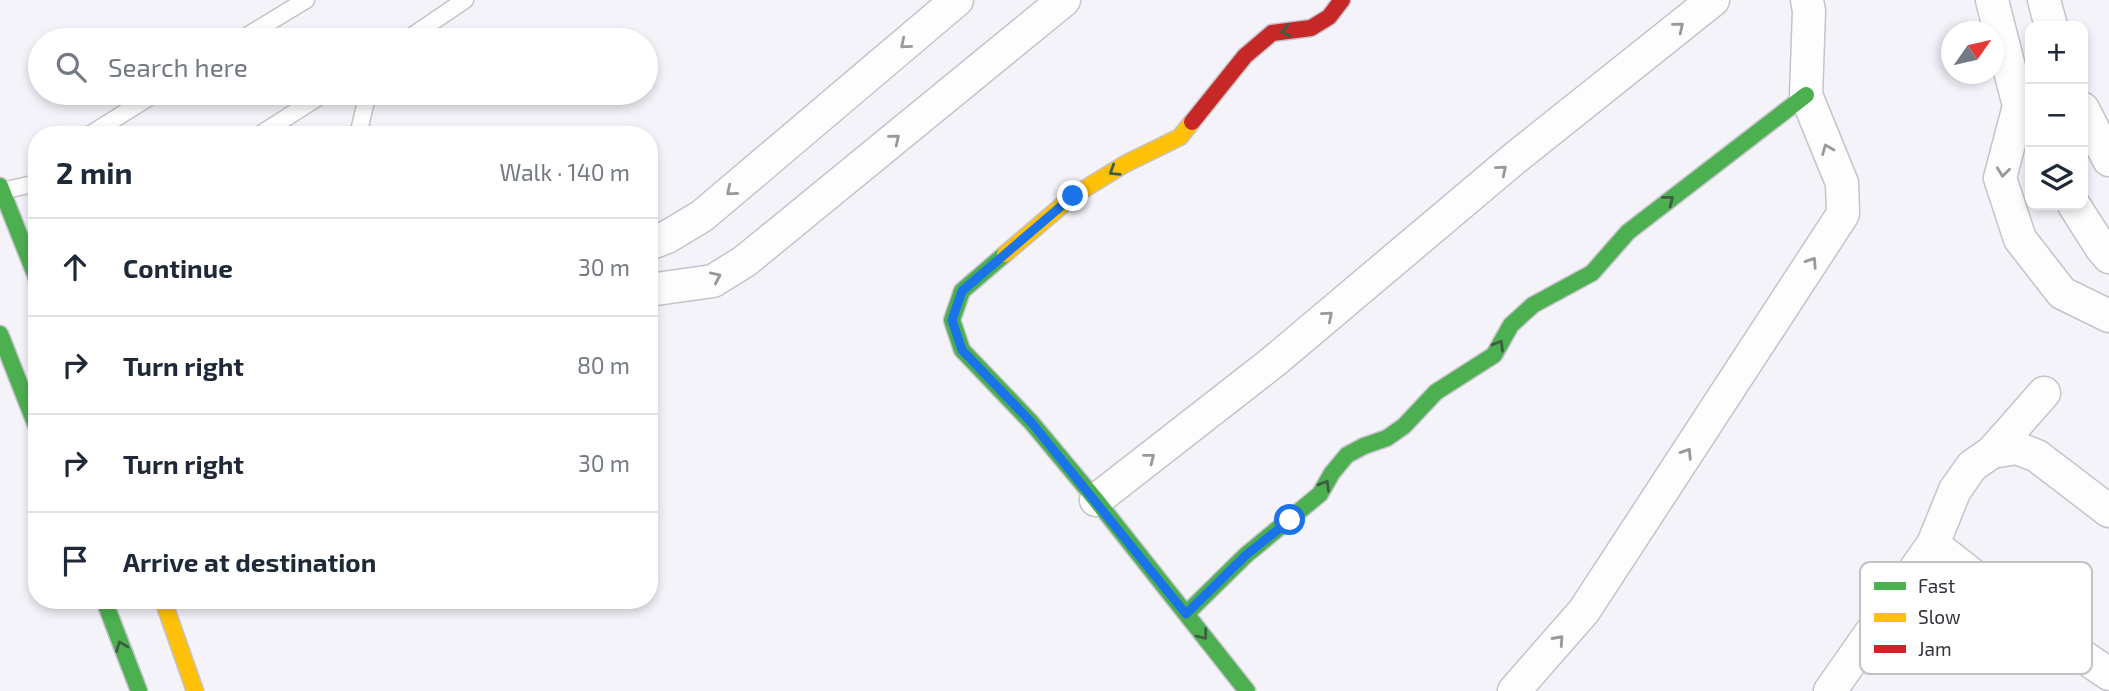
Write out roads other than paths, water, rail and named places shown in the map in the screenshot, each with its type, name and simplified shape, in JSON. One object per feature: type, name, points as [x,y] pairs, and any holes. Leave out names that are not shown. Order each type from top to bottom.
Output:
[{"type":"main road","points":[[1247,691],[1031,422],[962,350],[952,320],[962,291],[1073,196],[1125,164],[1180,137],[1245,56],[1272,33],[1311,28],[1329,17],[1342,0]]},
{"type":"main road","points":[[1186,614],[1246,555],[1320,494],[1347,454],[1387,438],[1405,426],[1436,392],[1494,355],[1511,325],[1533,305],[1592,273],[1628,232],[1806,95]]},
{"type":"main road","points":[[1,188],[27,259]]},
{"type":"main road","points":[[0,334],[28,405]]},
{"type":"main road","points":[[107,609],[139,691]]},
{"type":"main road","points":[[166,609],[195,691]]},
{"type":"street","points":[[658,240],[702,216],[957,0]]},
{"type":"street","points":[[658,289],[713,281],[745,261],[1064,0]]},
{"type":"street","points":[[1096,500],[1273,362],[1516,158],[1713,0]]},
{"type":"street","points":[[1514,691],[1584,611],[1843,214],[1842,183],[1806,95],[1809,11],[1807,0]]},
{"type":"street","points":[[1992,0],[2024,117],[2000,178],[2020,240],[2062,293],[2109,316]]},
{"type":"street","points":[[2044,0],[2050,21]]},
{"type":"street","points":[[2088,119],[2109,160]]},
{"type":"street","points":[[2077,210],[2109,257]]},
{"type":"street","points":[[1920,562],[1933,544],[1955,490],[1972,466],[1992,452],[2044,393]]},
{"type":"street","points":[[1992,452],[2017,448],[2037,456],[2109,511]]},
{"type":"street","points":[[1933,544],[1956,562]]},
{"type":"street","points":[[1830,691],[1860,648]]},
{"type":"street","points":[[2092,663],[2109,674]]},
{"type":"lane","points":[[261,28],[306,0]]},
{"type":"lane","points":[[424,28],[466,0]]},
{"type":"lane","points":[[103,126],[137,105]]},
{"type":"lane","points":[[272,126],[301,105]]},
{"type":"lane","points":[[360,126],[365,105]]},
{"type":"lane","points":[[1,188],[28,184]]}]
